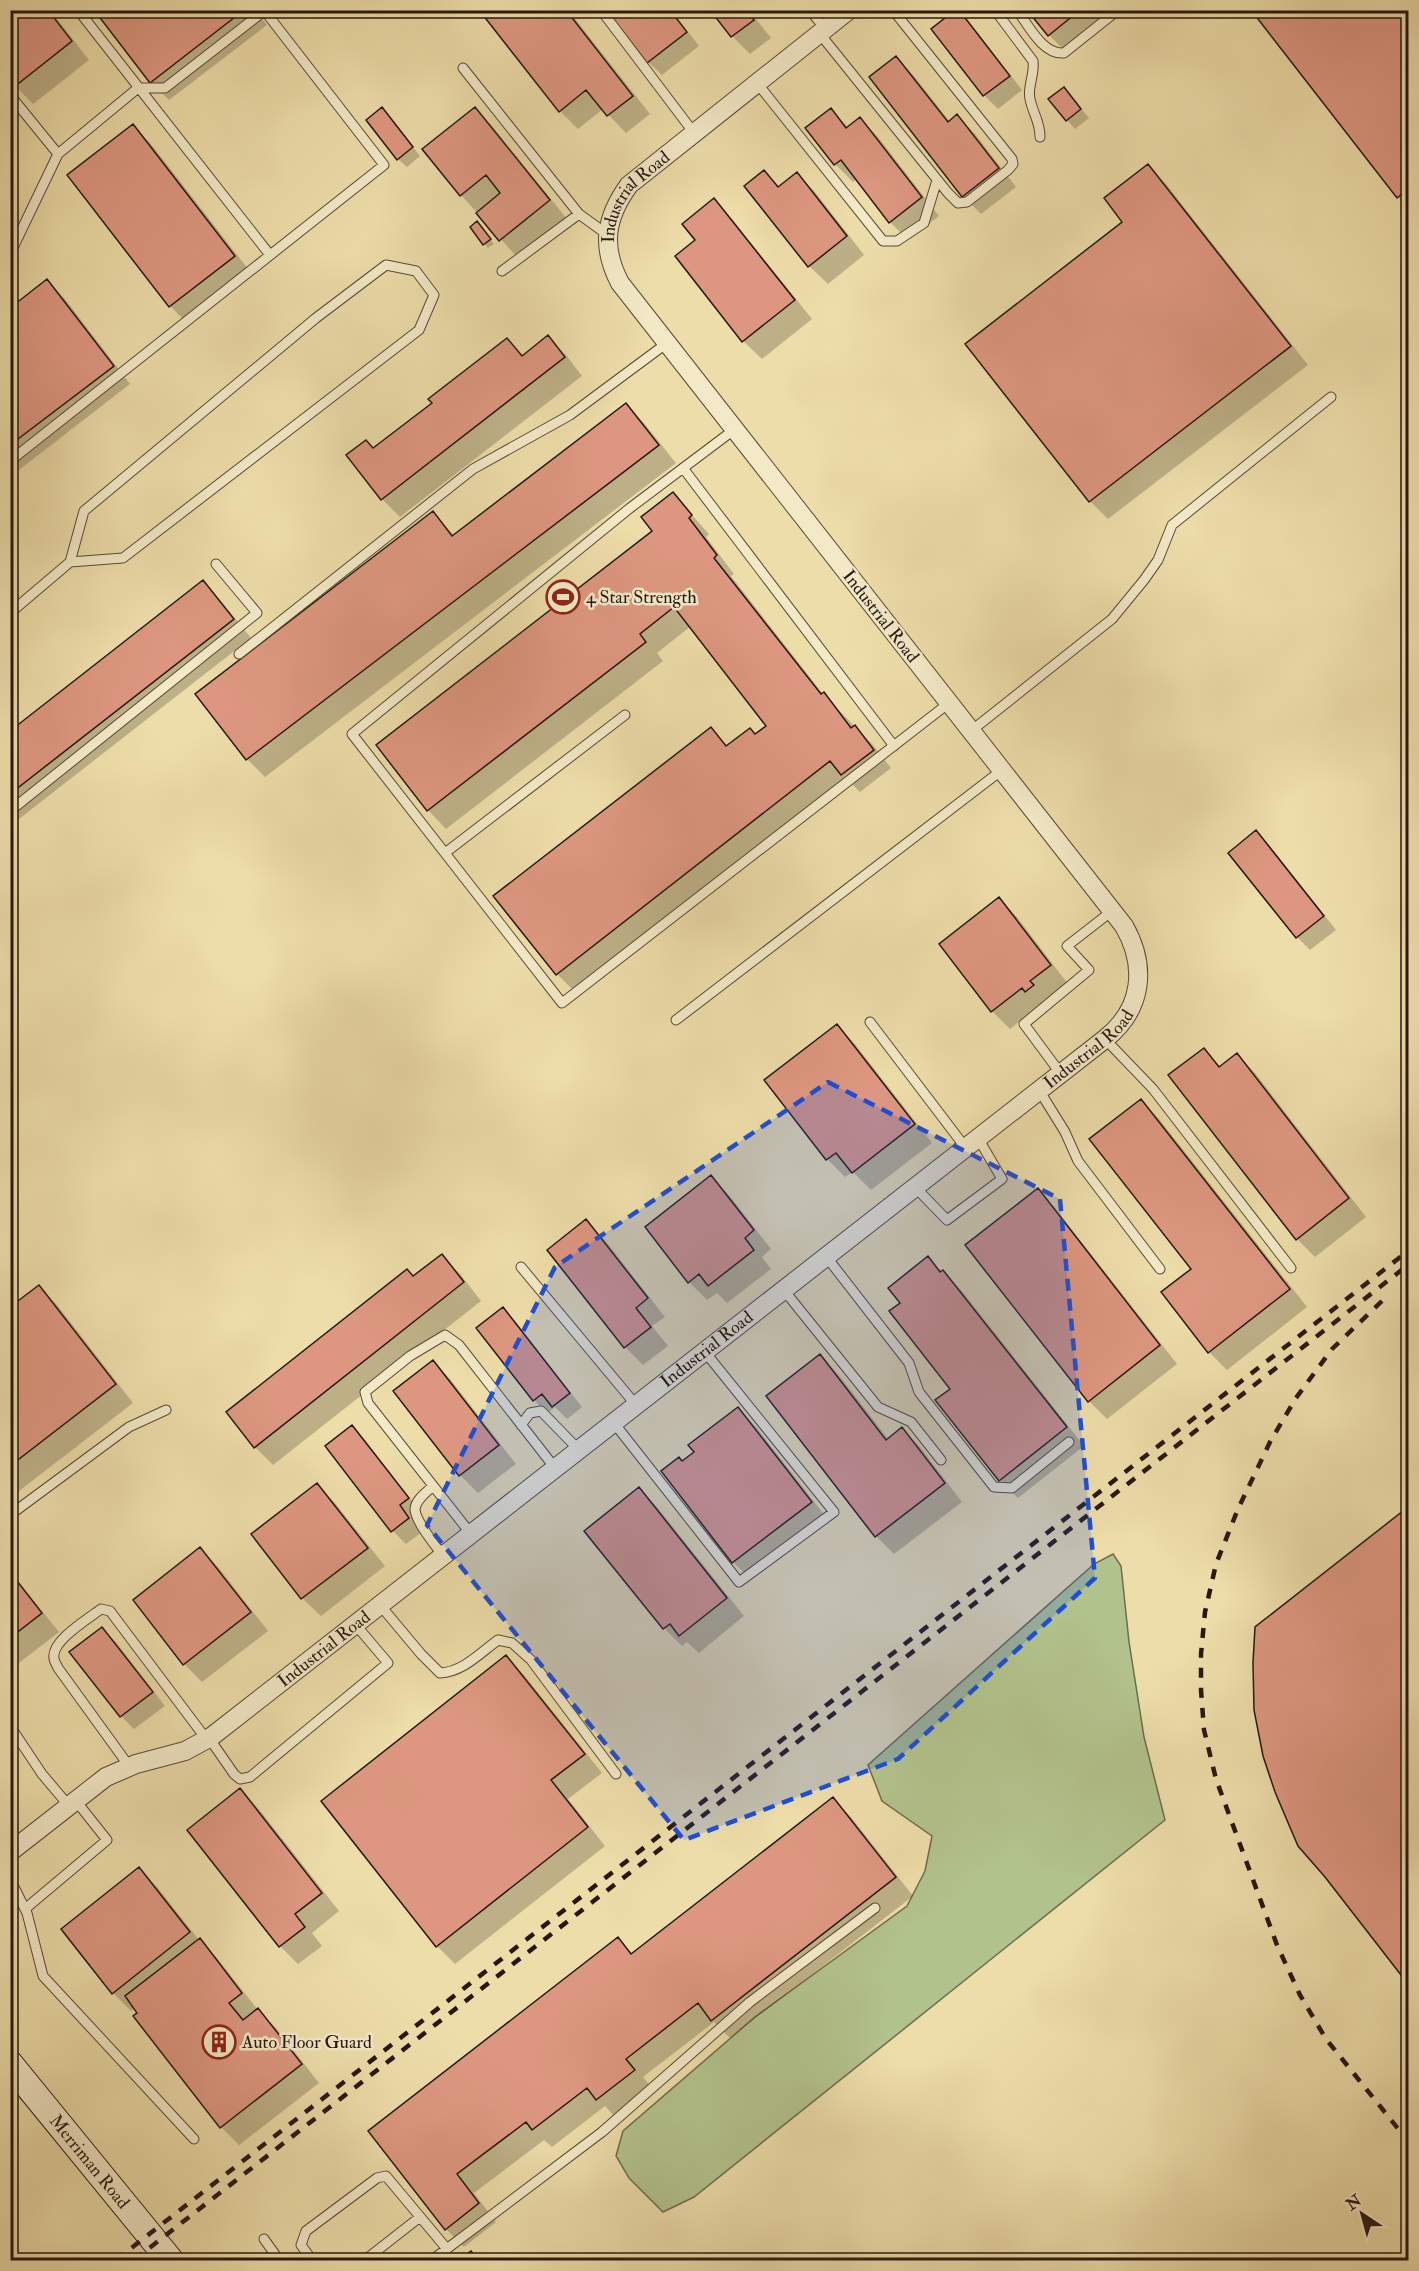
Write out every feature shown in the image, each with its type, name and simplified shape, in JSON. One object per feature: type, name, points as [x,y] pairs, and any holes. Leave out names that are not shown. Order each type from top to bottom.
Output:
[{"type":"main road","name":"Merriman Road","points":[[10,2064],[170,2260]]},
{"type":"street","name":"Industrial Road","points":[[10,1852],[106,1777],[129,1766],[185,1751],[208,1739],[705,1352],[825,1255],[1106,1039],[1124,1020],[1134,1002],[1138,982],[1138,961],[1132,940],[1112,911],[620,284],[610,260],[608,235],[613,210],[629,185],[849,10]]},
{"type":"lane","points":[[78,10],[270,255]]},
{"type":"lane","points":[[601,10],[694,133]]},
{"type":"lane","points":[[810,10],[823,31],[937,180],[958,203],[967,202],[1013,164],[1012,159],[893,10]]},
{"type":"lane","points":[[995,10],[1033,61],[1029,98],[1040,124],[1040,137]]},
{"type":"lane","points":[[1017,10],[1040,41],[1057,54],[1064,53],[1118,10]]},
{"type":"lane","points":[[10,254],[57,154],[138,88],[165,88],[264,11],[384,165],[10,461]]},
{"type":"lane","points":[[463,68],[579,214],[608,235]]},
{"type":"lane","points":[[757,83],[883,241],[897,241],[924,223],[937,180]]},
{"type":"lane","points":[[10,95],[57,154]]},
{"type":"lane","points":[[502,271],[579,214]]},
{"type":"lane","points":[[10,613],[70,562],[84,511],[316,318],[386,265],[416,271],[434,295],[419,330],[123,558],[70,562]]},
{"type":"lane","points":[[239,654],[473,469],[570,415],[667,343]]},
{"type":"lane","points":[[971,731],[1112,619],[1158,560],[1172,525],[1331,398]]},
{"type":"lane","points":[[735,429],[630,508],[352,734],[562,1004],[949,703]]},
{"type":"lane","points":[[683,468],[894,746]]},
{"type":"lane","points":[[10,811],[257,613],[216,564]]},
{"type":"lane","points":[[445,853],[625,715]]},
{"type":"lane","points":[[676,1020],[1002,770]]},
{"type":"lane","points":[[1061,1074],[1024,1024],[1089,970],[1067,946],[1112,911]]},
{"type":"lane","points":[[870,1022],[1002,1179],[947,1221],[914,1186]]},
{"type":"lane","points":[[1106,1039],[1153,1089],[1291,1268]]},
{"type":"lane","points":[[1039,1090],[1065,1132],[1078,1161],[1160,1269]]},
{"type":"lane","points":[[825,1255],[909,1363],[919,1392],[994,1487],[1012,1488],[1069,1442]]},
{"type":"lane","points":[[522,1267],[636,1405]]},
{"type":"lane","points":[[783,1289],[878,1407],[911,1422],[940,1460]]},
{"type":"lane","points":[[471,1534],[368,1403],[365,1392],[410,1356],[445,1335],[459,1345],[555,1468]]},
{"type":"lane","points":[[614,1423],[739,1582],[834,1512],[705,1352]]},
{"type":"lane","points":[[10,1515],[129,1427],[166,1410]]},
{"type":"lane","points":[[521,1425],[530,1413],[541,1412],[579,1450]]},
{"type":"lane","points":[[433,1486],[421,1497],[415,1507],[416,1515],[443,1556]]},
{"type":"lane","points":[[380,1605],[440,1673],[451,1673],[459,1669],[498,1640],[512,1643],[531,1660],[616,1774]]},
{"type":"lane","points":[[129,1766],[53,1658],[60,1641],[100,1609],[110,1611],[240,1779],[250,1777],[388,1663],[355,1624]]},
{"type":"lane","points":[[10,1734],[14,1732],[42,1774],[107,1840],[25,1909]]},
{"type":"lane","points":[[10,1879],[25,1909],[43,1976],[194,2139]]},
{"type":"lane","points":[[432,2260],[602,2132],[750,2002],[875,1908]]},
{"type":"lane","points":[[312,2260],[300,2245],[306,2231],[376,2178],[386,2176],[447,2249]]},
{"type":"lane","points":[[365,2260],[420,2217]]},
{"type":"lane","points":[[264,2239],[279,2260]]},
{"type":"highlighted area","points":[[828,1082],[1060,1199],[1095,1578],[898,1759],[684,1840],[427,1525],[555,1267]]},
{"type":"green space","points":[[1113,1554],[1121,1566],[1129,1642],[1144,1737],[1165,1820],[694,2197],[663,2212],[629,2178],[616,2156],[623,2131],[755,2017],[907,1906],[925,1871],[932,1836],[882,1801],[868,1765],[1094,1564]]},
{"type":"building","points":[[10,10],[48,10],[72,41],[14,87],[10,84]]},
{"type":"building","points":[[94,10],[244,10],[150,83]]},
{"type":"building","points":[[479,10],[566,10],[633,96],[607,116],[586,90],[559,112]]},
{"type":"building","points":[[606,10],[670,10],[687,32],[647,63]]},
{"type":"building","points":[[710,10],[747,10],[754,20],[731,37]]},
{"type":"building","points":[[955,10],[959,10],[1010,76],[983,96],[931,29]]},
{"type":"building","points":[[1027,10],[1080,10],[1048,36]]},
{"type":"building","points":[[1251,10],[1408,10],[1408,189],[1397,198]]},
{"type":"building","points":[[896,56],[948,122],[957,114],[999,168],[962,197],[869,77]]},
{"type":"building","points":[[1064,87],[1081,109],[1066,121],[1048,99]]},
{"type":"building","points":[[382,107],[413,147],[397,160],[366,120]]},
{"type":"building","points":[[475,107],[550,200],[499,241],[476,213],[500,193],[486,175],[460,196],[422,149]]},
{"type":"building","points":[[831,108],[846,128],[860,117],[922,197],[889,223],[841,160],[834,165],[805,128]]},
{"type":"building","points":[[133,124],[235,256],[169,307],[67,175]]},
{"type":"building","points":[[1148,164],[1291,346],[1089,502],[965,344],[1122,222],[1104,198]]},
{"type":"building","points":[[764,170],[778,187],[797,172],[847,236],[808,267],[744,186]]},
{"type":"building","points":[[714,198],[795,300],[742,342],[675,256],[695,240],[682,224]]},
{"type":"building","points":[[477,221],[491,239],[483,245],[470,227]]},
{"type":"building","points":[[47,279],[114,366],[10,445],[10,308]]},
{"type":"building","points":[[548,335],[565,357],[381,500],[346,455],[366,440],[373,448],[432,403],[428,399],[507,338],[522,356]]},
{"type":"building","points":[[626,403],[659,445],[246,760],[195,694],[433,511],[452,536]]},
{"type":"building","points":[[673,492],[692,515],[689,518],[717,555],[714,558],[821,694],[824,692],[851,728],[855,725],[874,750],[841,775],[830,761],[556,975],[493,896],[711,727],[726,746],[750,728],[755,734],[766,726],[674,607],[640,634],[646,642],[427,811],[376,745],[652,531],[641,517]]},
{"type":"building","points":[[203,580],[234,619],[10,794],[10,731]]},
{"type":"building","points":[[1256,830],[1324,916],[1296,938],[1228,853]]},
{"type":"building","points":[[999,897],[1051,965],[1030,981],[1034,985],[1025,992],[1022,988],[991,1012],[939,944]]},
{"type":"building","points":[[837,1024],[915,1124],[852,1173],[836,1153],[826,1160],[764,1080]]},
{"type":"building","points":[[1204,1048],[1219,1067],[1237,1053],[1349,1198],[1296,1240],[1168,1075]]},
{"type":"building","points":[[1141,1099],[1290,1289],[1208,1353],[1161,1292],[1191,1269],[1089,1139]]},
{"type":"building","points":[[711,1175],[754,1230],[745,1238],[754,1250],[708,1286],[699,1274],[688,1283],[645,1227]]},
{"type":"building","points":[[1038,1188],[1160,1345],[1088,1402],[965,1245]]},
{"type":"building","points":[[586,1219],[648,1298],[636,1308],[651,1327],[624,1348],[547,1250]]},
{"type":"building","points":[[442,1254],[464,1282],[254,1448],[226,1412],[407,1269],[413,1276]]},
{"type":"building","points":[[928,1256],[940,1272],[943,1270],[1067,1427],[999,1481],[935,1400],[950,1389],[889,1311],[900,1303],[888,1288]]},
{"type":"building","points":[[39,1285],[116,1384],[10,1466],[10,1307]]},
{"type":"building","points":[[503,1307],[570,1393],[552,1407],[542,1394],[533,1401],[476,1328]]},
{"type":"building","points":[[820,1354],[886,1440],[902,1427],[945,1483],[875,1537],[766,1396]]},
{"type":"building","points":[[433,1360],[499,1445],[459,1476],[393,1391]]},
{"type":"building","points":[[738,1407],[812,1502],[732,1563],[661,1471],[679,1457],[682,1461],[694,1452],[688,1445]]},
{"type":"building","points":[[352,1425],[409,1498],[400,1505],[409,1518],[391,1532],[325,1446]]},
{"type":"building","points":[[317,1483],[368,1548],[301,1599],[251,1534]]},
{"type":"building","points":[[639,1487],[727,1598],[679,1636],[670,1624],[663,1629],[584,1531]]},
{"type":"building","points":[[1408,1507],[1408,1984],[1298,1846],[1275,1792],[1263,1756],[1254,1710],[1253,1663],[1255,1627]]},
{"type":"building","points":[[200,1547],[251,1612],[183,1665],[133,1600]]},
{"type":"building","points":[[10,1572],[42,1613],[10,1638]]},
{"type":"building","points":[[102,1627],[153,1692],[120,1717],[69,1652]]},
{"type":"building","points":[[506,1655],[585,1754],[551,1780],[588,1827],[436,1947],[321,1801]]},
{"type":"building","points":[[240,1788],[322,1893],[295,1914],[305,1927],[279,1947],[187,1830]]},
{"type":"building","points":[[833,1797],[896,1877],[711,2021],[698,2003],[626,2059],[635,2070],[596,2100],[587,2088],[532,2130],[526,2122],[457,2174],[479,2203],[445,2230],[368,2131],[618,1937],[631,1954]]},
{"type":"building","points":[[139,1867],[190,1932],[112,1994],[61,1929]]},
{"type":"building","name":"Auto Floor Guard","points":[[200,1938],[242,1993],[229,2003],[243,2020],[258,2008],[302,2064],[220,2128],[133,2016],[137,2013],[125,1996]]},
{"type":"building","points":[[471,2251],[478,2260],[458,2260]]},
{"type":"railway","points":[[116,2260],[1408,1251]]},
{"type":"railway","points":[[134,2260],[1408,1265]]},
{"type":"railway","points":[[1382,1301],[1332,1349],[1296,1398],[1270,1442],[1238,1509],[1216,1564],[1205,1612],[1201,1654],[1201,1690],[1204,1730],[1216,1779],[1277,1945],[1300,1995],[1326,2039],[1408,2141]]},
{"type":"place","name":"4 Star Strength","points":[[563,597]]},
{"type":"place","name":"Auto Floor Guard","points":[[219,2042]]}]
